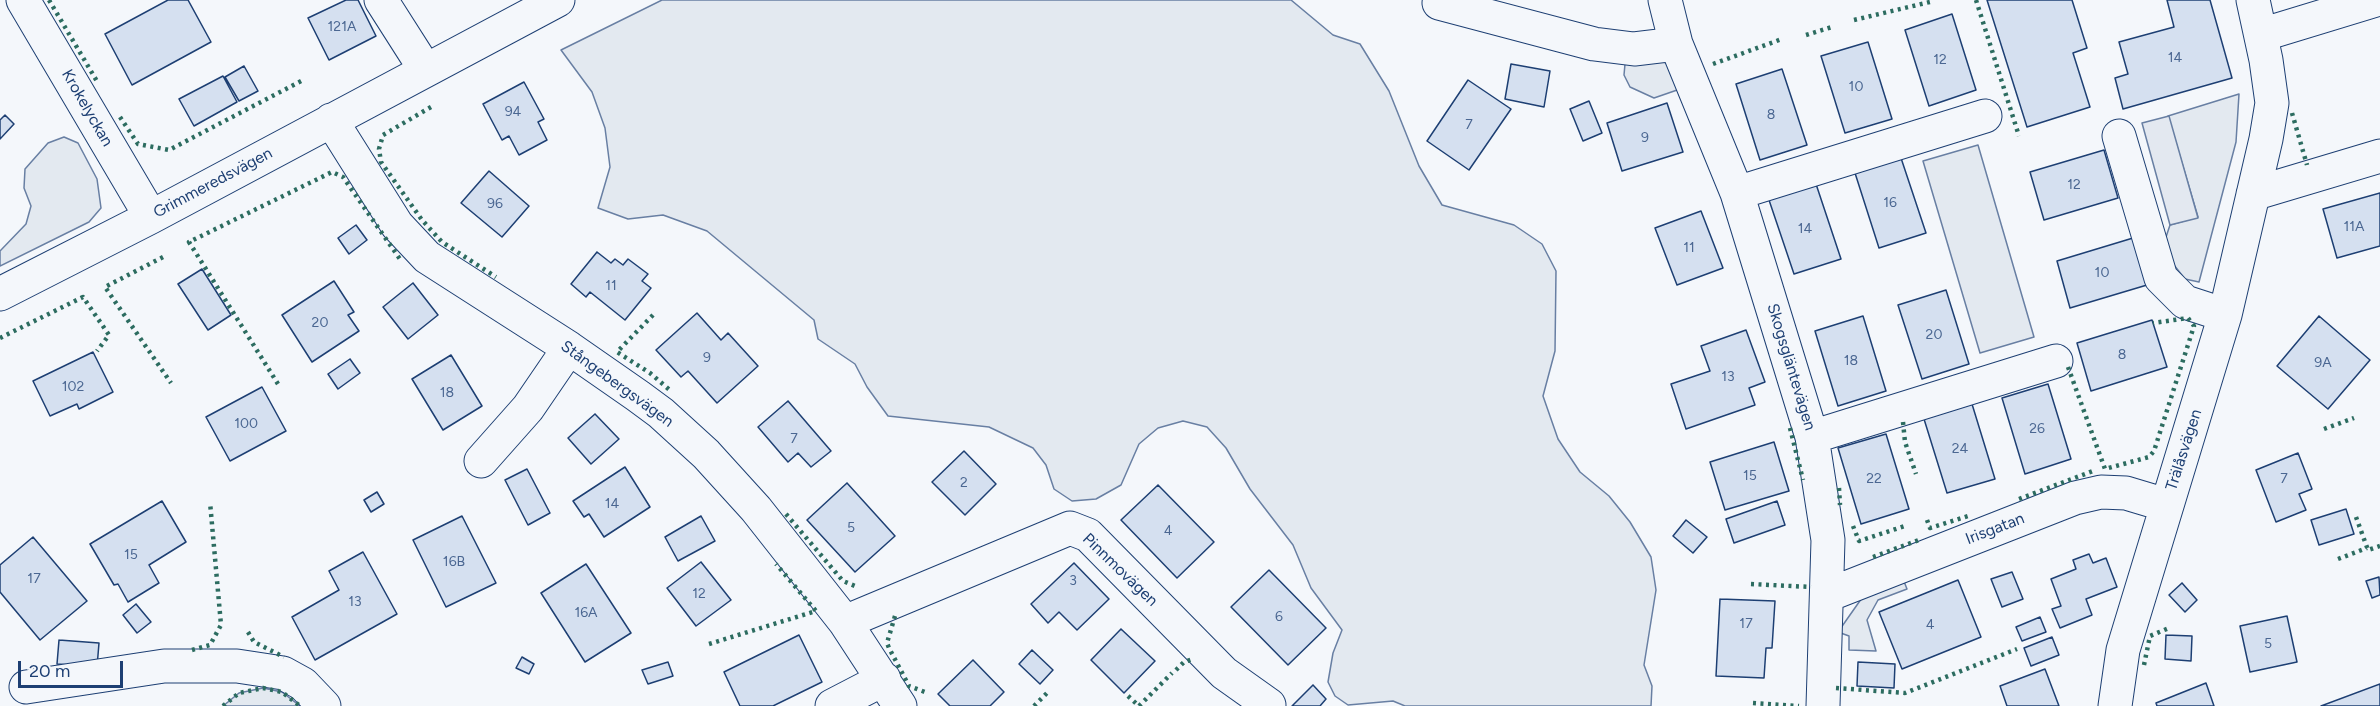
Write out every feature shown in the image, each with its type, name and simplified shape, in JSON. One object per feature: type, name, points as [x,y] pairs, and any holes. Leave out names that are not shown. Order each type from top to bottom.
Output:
[{"type":"street","name":"Krokelyckan","points":[[23,0],[151,217]]},
{"type":"street","points":[[381,0],[424,69]]},
{"type":"street","name":"Grimmeredsvägen","points":[[0,294],[151,217],[424,69],[558,0]]},
{"type":"street","name":"Skogsgläntevägen","points":[[1665,0],[1676,44],[1737,193],[1812,437],[1828,540],[1823,706]]},
{"type":"street","name":"Trälåsvägen","points":[[2115,706],[2122,650],[2225,315],[2272,103],[2253,0]]},
{"type":"street","points":[[2261,35],[2376,0]]},
{"type":"street","points":[[1439,3],[1594,44],[1634,49],[1676,44]]},
{"type":"street","points":[[1737,193],[1985,117]]},
{"type":"street","name":"Stångebergsvägen","points":[[331,120],[398,225],[427,257],[569,348],[661,413],[705,454],[756,509],[845,622],[892,692]]},
{"type":"street","points":[[2120,135],[2161,278],[2185,302],[2225,315]]},
{"type":"street","points":[[2253,194],[2380,156]]},
{"type":"street","points":[[481,461],[528,408],[569,348]]},
{"type":"street","points":[[1812,437],[2056,361]]},
{"type":"street","name":"Irisgatan","points":[[1828,595],[2075,498],[2101,492],[2126,493],[2166,505]]},
{"type":"street","name":"Pinnmovägen","points":[[845,622],[1070,528],[1088,535],[1224,673],[1269,705]]},
{"type":"street","points":[[26,687],[164,666],[237,666],[283,673],[303,684],[324,706]]},
{"type":"street","points":[[832,706],[892,692]]},
{"type":"shaded area","points":[[662,0],[1291,0],[1333,35],[1360,44],[1389,91],[1419,166],[1442,205],[1514,225],[1542,244],[1556,271],[1555,351],[1543,396],[1558,439],[1580,472],[1609,496],[1630,522],[1651,557],[1656,590],[1644,665],[1652,686],[1651,706],[1405,706],[1393,701],[1348,705],[1335,696],[1328,682],[1333,653],[1342,630],[1311,588],[1293,545],[1250,489],[1226,448],[1207,427],[1183,421],[1158,428],[1139,444],[1121,485],[1096,499],[1072,501],[1054,489],[1046,465],[1033,448],[989,427],[888,416],[867,387],[855,364],[818,339],[814,320],[707,231],[663,215],[628,219],[598,208],[610,167],[605,128],[592,92],[561,50]]},
{"type":"shaded area","points":[[1649,60],[1668,62],[1683,88],[1654,98],[1630,87],[1624,75],[1625,64]]},
{"type":"shaded area","points":[[2239,94],[2236,142],[2199,282],[2185,279],[2170,260],[2165,240],[2170,225],[2198,217],[2168,116]]},
{"type":"shaded area","points":[[2169,116],[2198,218],[2170,225],[2142,123]]},
{"type":"shaded area","points":[[64,137],[78,143],[97,179],[101,208],[89,222],[0,266],[0,251],[26,224],[31,206],[24,188],[25,169],[48,143]]},
{"type":"shaded area","points":[[1978,145],[2034,337],[1980,353],[1923,161]]},
{"type":"shaded area","points":[[1903,579],[1907,589],[1878,600],[1867,620],[1876,651],[1849,650],[1849,636],[1838,632],[1864,595]]},
{"type":"shaded area","points":[[263,688],[282,692],[300,706],[223,706],[239,693]]},
{"type":"building","points":[[168,0],[188,0],[211,42],[132,85],[105,34]]},
{"type":"building","points":[[346,0],[358,0],[376,36],[329,60],[308,18]]},
{"type":"building","points":[[1987,0],[2072,0],[2087,48],[2073,53],[2090,107],[2027,127]]},
{"type":"building","points":[[2167,0],[2210,0],[2232,78],[2123,109],[2115,78],[2128,74],[2119,42],[2174,27]]},
{"type":"building","points":[[1952,14],[1976,90],[1929,106],[1905,30]]},
{"type":"building","points":[[1868,42],[1892,119],[1845,133],[1821,56]]},
{"type":"building","points":[[1511,64],[1550,71],[1544,107],[1505,99]]},
{"type":"building","points":[[244,66],[258,91],[239,101],[225,77]]},
{"type":"building","points":[[1782,69],[1807,145],[1760,160],[1736,84]]},
{"type":"building","points":[[223,76],[237,102],[194,126],[179,99]]},
{"type":"building","points":[[1468,80],[1511,109],[1469,170],[1427,141]]},
{"type":"building","points":[[524,82],[544,119],[538,122],[547,140],[519,155],[509,136],[502,140],[483,104]]},
{"type":"building","points":[[1589,101],[1602,133],[1583,141],[1570,109]]},
{"type":"building","points":[[1667,103],[1683,152],[1622,171],[1607,123]]},
{"type":"building","points":[[5,115],[14,124],[0,139],[0,120]]},
{"type":"building","points":[[2104,150],[2118,198],[2044,220],[2030,172]]},
{"type":"building","points":[[1901,158],[1926,233],[1879,248],[1855,173]]},
{"type":"building","points":[[489,171],[529,206],[502,237],[461,203]]},
{"type":"building","points":[[1816,184],[1841,259],[1794,274],[1769,200]]},
{"type":"building","points":[[2380,193],[2380,246],[2337,258],[2323,209]]},
{"type":"building","points":[[1701,211],[1723,268],[1677,285],[1655,228]]},
{"type":"building","points":[[356,225],[367,240],[349,254],[338,238]]},
{"type":"building","points":[[2133,238],[2147,285],[2070,308],[2057,261]]},
{"type":"building","points":[[597,252],[611,263],[615,259],[623,265],[628,259],[648,274],[642,281],[651,288],[625,320],[590,292],[586,297],[571,284]]},
{"type":"building","points":[[202,269],[231,315],[208,330],[178,284]]},
{"type":"building","points":[[334,281],[354,312],[348,315],[359,331],[312,362],[282,315]]},
{"type":"building","points":[[413,283],[438,315],[408,339],[383,307]]},
{"type":"building","points":[[1946,290],[1969,364],[1922,379],[1898,305]]},
{"type":"building","points":[[697,313],[721,340],[728,333],[758,366],[717,403],[688,371],[681,377],[656,350]]},
{"type":"building","points":[[1863,316],[1886,391],[1838,406],[1815,331]]},
{"type":"building","points":[[2319,316],[2370,360],[2328,409],[2277,366]]},
{"type":"building","points":[[2152,320],[2167,367],[2091,391],[2077,343]]},
{"type":"building","points":[[1746,330],[1765,382],[1749,388],[1755,405],[1686,429],[1671,384],[1710,371],[1701,346]]},
{"type":"building","points":[[93,352],[113,392],[79,409],[77,404],[50,416],[33,381]]},
{"type":"building","points":[[451,355],[482,406],[443,430],[412,379]]},
{"type":"building","points":[[350,359],[360,373],[338,389],[328,374]]},
{"type":"building","points":[[2048,384],[2071,459],[2025,474],[2002,398]]},
{"type":"building","points":[[262,387],[286,431],[230,461],[206,417]]},
{"type":"building","points":[[788,401],[831,451],[811,467],[798,453],[788,462],[758,427]]},
{"type":"building","points":[[1972,404],[1995,479],[1947,493],[1924,419]]},
{"type":"building","points":[[595,414],[619,439],[591,464],[568,438]]},
{"type":"building","points":[[1886,434],[1909,509],[1861,524],[1838,448]]},
{"type":"building","points":[[1774,442],[1789,491],[1725,510],[1710,462]]},
{"type":"building","points":[[964,451],[996,484],[965,515],[932,482]]},
{"type":"building","points":[[2298,453],[2312,489],[2299,494],[2306,510],[2276,522],[2256,470]]},
{"type":"building","points":[[625,467],[650,507],[604,537],[589,514],[584,517],[573,501]]},
{"type":"building","points":[[527,469],[550,513],[528,525],[505,480]]},
{"type":"building","points":[[847,483],[895,536],[855,572],[807,520]]},
{"type":"building","points":[[1158,485],[1214,542],[1177,578],[1121,520]]},
{"type":"building","points":[[377,492],[384,504],[371,512],[364,500]]},
{"type":"building","points":[[162,501],[186,542],[149,565],[159,583],[128,602],[118,584],[114,585],[90,544]]},
{"type":"building","points":[[1777,501],[1785,525],[1734,543],[1726,519]]},
{"type":"building","points":[[2346,509],[2354,534],[2319,545],[2311,520]]},
{"type":"building","points":[[462,516],[496,583],[446,607],[413,540]]},
{"type":"building","points":[[701,516],[715,541],[678,561],[665,537]]},
{"type":"building","points":[[1686,520],[1707,537],[1693,553],[1673,536]]},
{"type":"building","points":[[33,537],[87,601],[40,640],[0,592],[0,565]]},
{"type":"building","points":[[363,552],[397,614],[315,660],[292,617],[339,590],[329,571]]},
{"type":"building","points":[[2089,554],[2093,563],[2106,558],[2117,587],[2086,599],[2092,615],[2060,628],[2052,609],[2061,606],[2051,579],[2076,569],[2073,560]]},
{"type":"building","points":[[701,562],[731,600],[696,626],[667,588]]},
{"type":"building","points":[[1074,563],[1109,599],[1077,630],[1059,612],[1048,623],[1031,604]]},
{"type":"building","points":[[586,564],[631,633],[585,662],[541,593]]},
{"type":"building","points":[[1269,570],[1326,628],[1288,665],[1231,607]]},
{"type":"building","points":[[2012,572],[2023,599],[2002,607],[1991,579]]},
{"type":"building","points":[[2379,577],[2380,595],[2372,598],[2366,581]]},
{"type":"building","points":[[1958,580],[1981,637],[1902,669],[1879,612]]},
{"type":"building","points":[[2182,583],[2197,600],[2185,612],[2169,595]]},
{"type":"building","points":[[1720,599],[1775,601],[1772,648],[1766,648],[1764,678],[1716,676]]},
{"type":"building","points":[[136,604],[151,622],[137,633],[123,615]]},
{"type":"building","points":[[2287,616],[2297,662],[2250,672],[2240,626]]},
{"type":"building","points":[[2040,617],[2046,632],[2022,641],[2016,627]]},
{"type":"building","points":[[1121,629],[1155,661],[1124,693],[1091,660]]},
{"type":"building","points":[[799,635],[822,682],[773,706],[740,706],[724,672]]},
{"type":"building","points":[[2166,635],[2192,636],[2191,661],[2165,659]]},
{"type":"building","points":[[2052,637],[2059,655],[2031,666],[2024,648]]},
{"type":"building","points":[[59,640],[99,643],[97,667],[57,664]]},
{"type":"building","points":[[1032,650],[1053,670],[1040,684],[1019,664]]},
{"type":"building","points":[[522,657],[534,664],[529,674],[516,668]]},
{"type":"building","points":[[973,660],[1004,692],[990,706],[950,706],[938,694]]},
{"type":"building","points":[[668,662],[673,676],[648,684],[642,670]]},
{"type":"building","points":[[1858,662],[1895,664],[1894,688],[1857,686]]},
{"type":"building","points":[[2045,669],[2059,706],[2007,706],[2000,686]]},
{"type":"building","points":[[2206,683],[2214,706],[2157,706],[2156,703]]},
{"type":"building","points":[[2380,684],[2380,706],[2321,706]]},
{"type":"building","points":[[1313,685],[1326,699],[1320,706],[1292,706]]},
{"type":"hedge","points":[[49,0],[98,83]]},
{"type":"hedge","points":[[1976,0],[2019,136]]},
{"type":"hedge","points":[[1854,20],[1934,1]]},
{"type":"hedge","points":[[1806,35],[1832,27]]},
{"type":"hedge","points":[[1713,64],[1782,39]]},
{"type":"hedge","points":[[120,117],[138,144],[169,150],[305,79]]},
{"type":"hedge","points":[[431,107],[383,135],[379,149],[381,162],[422,220],[442,242],[496,277]]},
{"type":"hedge","points":[[2292,113],[2307,165]]},
{"type":"hedge","points":[[278,384],[189,242],[332,172],[343,177],[402,262]]},
{"type":"hedge","points":[[163,257],[105,287],[171,383]]},
{"type":"hedge","points":[[0,338],[83,297],[109,335],[97,351]]},
{"type":"hedge","points":[[653,315],[617,352],[650,373],[672,392]]},
{"type":"hedge","points":[[2068,367],[2105,469],[2149,457],[2154,451],[2194,326],[2188,318],[2153,323]]},
{"type":"hedge","points":[[2324,429],[2354,418]]},
{"type":"hedge","points":[[1903,422],[1905,442],[1916,474]]},
{"type":"hedge","points":[[1790,428],[1803,480]]},
{"type":"hedge","points":[[2019,499],[2093,471]]},
{"type":"hedge","points":[[1839,488],[1840,505]]},
{"type":"hedge","points":[[192,650],[210,645],[221,625],[210,502]]},
{"type":"hedge","points":[[786,514],[843,581],[855,586]]},
{"type":"hedge","points":[[1927,520],[1930,528],[1968,516]]},
{"type":"hedge","points":[[2356,517],[2368,550],[2380,546]]},
{"type":"hedge","points":[[1853,526],[1859,541],[1905,526]]},
{"type":"hedge","points":[[1873,557],[1919,540]]},
{"type":"hedge","points":[[2338,559],[2367,548]]},
{"type":"hedge","points":[[709,644],[816,611],[776,564]]},
{"type":"hedge","points":[[1751,584],[1811,587]]},
{"type":"hedge","points":[[895,616],[887,643],[909,686],[925,692]]},
{"type":"hedge","points":[[2144,665],[2150,636],[2169,628]]},
{"type":"hedge","points":[[248,632],[254,642],[284,657]]},
{"type":"hedge","points":[[1836,688],[1905,693],[2017,649]]},
{"type":"hedge","points":[[1176,670],[1184,662],[1193,659]]},
{"type":"hedge","points":[[1139,706],[1172,673]]},
{"type":"hedge","points":[[223,706],[239,693],[263,688],[282,692],[300,706]]},
{"type":"hedge","points":[[1034,706],[1049,691]]},
{"type":"hedge","points":[[1128,696],[1139,706]]},
{"type":"hedge","points":[[1753,703],[1799,706]]}]
